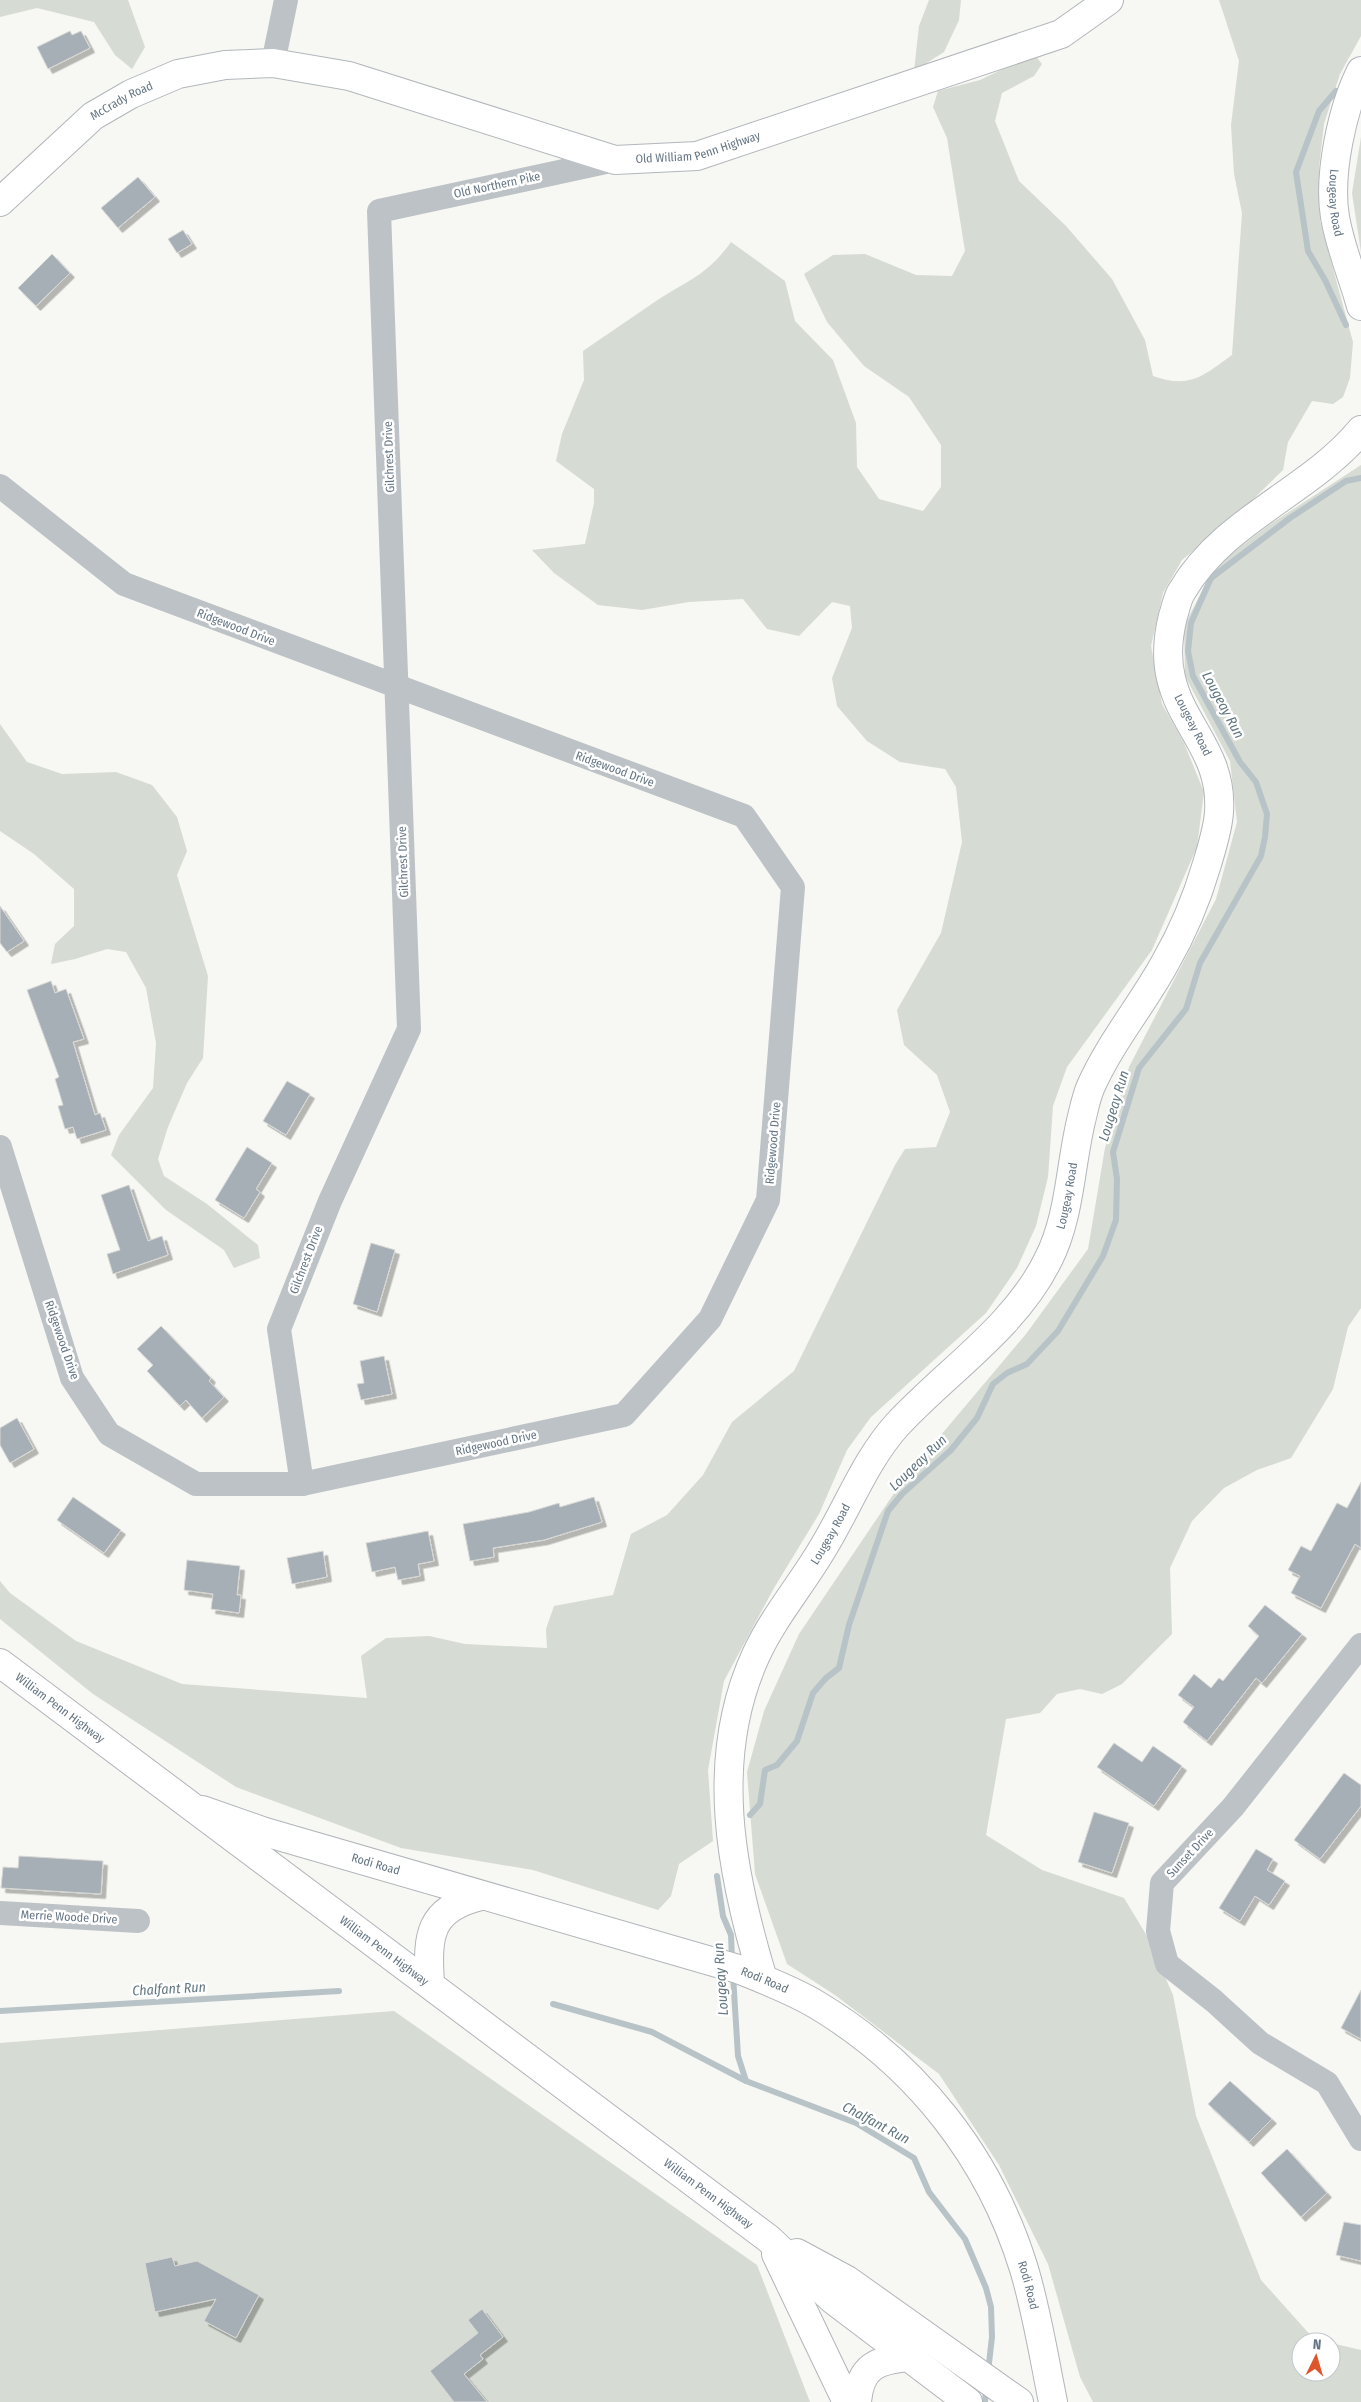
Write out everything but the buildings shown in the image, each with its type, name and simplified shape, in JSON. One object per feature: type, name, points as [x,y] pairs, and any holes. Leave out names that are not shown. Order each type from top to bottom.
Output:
[{"type":"main road","name":"Old William Penn Highway","points":[[273,63],[349,76],[615,160],[697,156],[1061,34],[1109,0]]},
{"type":"main road","name":"McCrady Road","points":[[0,202],[93,116],[131,94],[178,74],[225,65],[273,63]]},
{"type":"main road","name":"Lougeay Road","points":[[1361,71],[1354,85],[1336,152],[1333,186],[1335,218],[1361,306]]},
{"type":"main road","name":"Lougeay Road","points":[[763,1979],[738,1887],[728,1807],[733,1731],[741,1697],[754,1658],[775,1620],[809,1572],[860,1480],[892,1431],[923,1398],[999,1327],[1028,1293],[1048,1260],[1064,1222],[1076,1144],[1089,1090],[1107,1056],[1166,961],[1198,893],[1215,836],[1220,810],[1218,784],[1210,755],[1186,715],[1171,680],[1168,636],[1180,593],[1217,546],[1342,454],[1361,430]]},
{"type":"main road","name":"William Penn Highway","points":[[0,1662],[770,2239],[832,2300],[968,2402]]},
{"type":"main road","name":"Rodi Road","points":[[191,1806],[265,1832],[734,1968],[763,1979],[816,2004],[862,2036],[909,2076],[950,2121],[968,2146],[1000,2203],[1022,2262],[1053,2402]]},
{"type":"main road","points":[[430,1984],[429,1945],[437,1921],[454,1904],[481,1896]]},
{"type":"main road","name":"William Penn Highway","points":[[770,2239],[847,2280],[947,2349],[1019,2402]]},
{"type":"main road","points":[[770,2239],[847,2402]]},
{"type":"main road","points":[[857,2402],[862,2378],[873,2365],[890,2359],[909,2357]]},
{"type":"street","points":[[273,63],[286,0]]},
{"type":"street","name":"Old Northern Pike","points":[[379,211],[615,160]]},
{"type":"street","name":"Gilchrest Drive","points":[[302,1484],[279,1329],[330,1201],[409,1029],[379,211]]},
{"type":"street","name":"Ridgewood Drive","points":[[0,486],[124,584],[397,688],[744,816],[793,887],[768,1200],[710,1319],[624,1415],[302,1484],[196,1484],[109,1434],[72,1378],[0,1147]]},
{"type":"street","name":"Sunset Drive","points":[[1361,1645],[1233,1808],[1162,1883],[1158,1931],[1167,1964],[1214,2001],[1260,2043],[1327,2083],[1361,2139]]},
{"type":"street","name":"Merrie Woode Drive","points":[[0,1913],[138,1921]]},
{"type":"shaded area","points":[[0,0],[128,0],[145,47],[132,69],[115,55],[94,22],[37,8],[0,17]]},
{"type":"shaded area","points":[[929,0],[961,0],[959,20],[944,52],[914,71],[919,26]]},
{"type":"shaded area","points":[[1219,0],[1361,0],[1361,36],[1340,74],[1324,124],[1319,167],[1320,221],[1353,342],[1350,378],[1343,397],[1333,404],[1312,401],[1288,442],[1283,470],[1240,512],[1182,560],[1163,593],[1151,646],[1162,704],[1184,743],[1204,792],[1197,847],[1152,950],[1067,1067],[1053,1106],[1048,1177],[1036,1226],[1017,1268],[986,1313],[871,1417],[847,1450],[819,1514],[774,1588],[724,1681],[708,1770],[713,1841],[679,1864],[671,1896],[658,1910],[533,1870],[401,1848],[236,1787],[93,1694],[0,1619],[0,1581],[10,1593],[76,1641],[182,1684],[367,1698],[361,1656],[386,1638],[429,1636],[465,1644],[547,1648],[546,1629],[554,1606],[613,1595],[631,1534],[667,1515],[703,1475],[732,1422],[794,1371],[895,1165],[905,1149],[936,1147],[950,1112],[937,1075],[904,1045],[897,1010],[941,933],[962,842],[956,787],[945,769],[900,762],[867,741],[837,706],[832,678],[852,628],[850,606],[832,602],[799,636],[767,629],[743,599],[689,602],[642,610],[598,605],[554,573],[532,550],[585,544],[594,503],[594,489],[556,461],[562,434],[584,380],[583,351],[707,269],[731,242],[785,281],[795,321],[833,360],[856,423],[857,467],[879,499],[923,511],[941,487],[941,445],[909,397],[864,366],[827,322],[804,274],[833,255],[865,254],[916,275],[952,276],[965,251],[947,138],[933,107],[938,91],[980,80],[1034,54],[1042,64],[1034,76],[1002,93],[995,121],[1019,181],[1066,226],[1112,279],[1145,340],[1153,376],[1166,380],[1187,381],[1204,374],[1232,355],[1242,213],[1234,174],[1231,125],[1239,61]]},
{"type":"shaded area","points":[[1361,137],[1361,252],[1352,193]]},
{"type":"shaded area","points":[[1361,465],[1361,1308],[1348,1327],[1333,1389],[1291,1458],[1257,1470],[1224,1488],[1192,1521],[1170,1568],[1172,1634],[1122,1684],[1102,1694],[1080,1689],[1057,1694],[1040,1713],[1006,1719],[986,1835],[1042,1870],[1124,1898],[1147,1936],[1173,1995],[1196,2116],[1261,2280],[1308,2332],[1291,2332],[1291,2382],[1341,2382],[1341,2345],[1361,2350],[1361,2402],[1093,2402],[1080,2377],[1048,2264],[999,2165],[939,2074],[835,1995],[787,1964],[755,1874],[747,1772],[764,1711],[799,1634],[903,1480],[1026,1334],[1088,1249],[1105,1148],[1129,1067],[1216,899],[1237,822],[1230,761],[1185,676],[1184,626],[1215,566],[1269,525]]},
{"type":"shaded area","points":[[0,724],[27,762],[62,774],[116,772],[152,785],[177,817],[187,851],[177,875],[208,976],[203,1058],[187,1083],[168,1127],[158,1159],[164,1176],[207,1204],[258,1245],[260,1258],[234,1268],[224,1250],[166,1210],[111,1155],[119,1135],[153,1088],[156,1043],[146,988],[126,952],[107,949],[51,964],[55,944],[74,926],[74,889],[34,854],[0,831]]},
{"type":"shaded area","points":[[394,2011],[757,2265],[810,2402],[0,2402],[0,2043]]},
{"type":"waterway","name":"Lougeay Run","points":[[1336,91],[1319,111],[1296,172],[1308,251],[1325,280],[1346,325]]},
{"type":"waterway","name":"Lougeay Run","points":[[750,1815],[760,1804],[765,1770],[777,1765],[797,1741],[813,1693],[826,1678],[839,1668],[849,1625],[888,1511],[902,1494],[951,1450],[977,1418],[993,1384],[1007,1373],[1027,1364],[1058,1331],[1103,1256],[1116,1220],[1117,1179],[1113,1152],[1139,1068],[1186,1009],[1200,963],[1261,856],[1267,814],[1256,782],[1240,762],[1193,676],[1188,651],[1191,623],[1211,578],[1290,518],[1346,481],[1361,478]]},
{"type":"waterway","name":"Lougeay Run","points":[[717,1876],[723,1916],[731,1935],[732,1960]]},
{"type":"waterway","name":"Lougeay Run","points":[[733,1975],[738,2056],[746,2081]]},
{"type":"waterway","name":"Chalfant Run","points":[[0,2011],[339,1991]]},
{"type":"waterway","name":"Chalfant Run","points":[[553,2004],[652,2032],[746,2081],[856,2123],[914,2158],[929,2192],[965,2239],[986,2288],[991,2307],[992,2337],[988,2372]]},
{"type":"waterway","name":"Chalfant Run","points":[[985,2402],[986,2387]]}]
